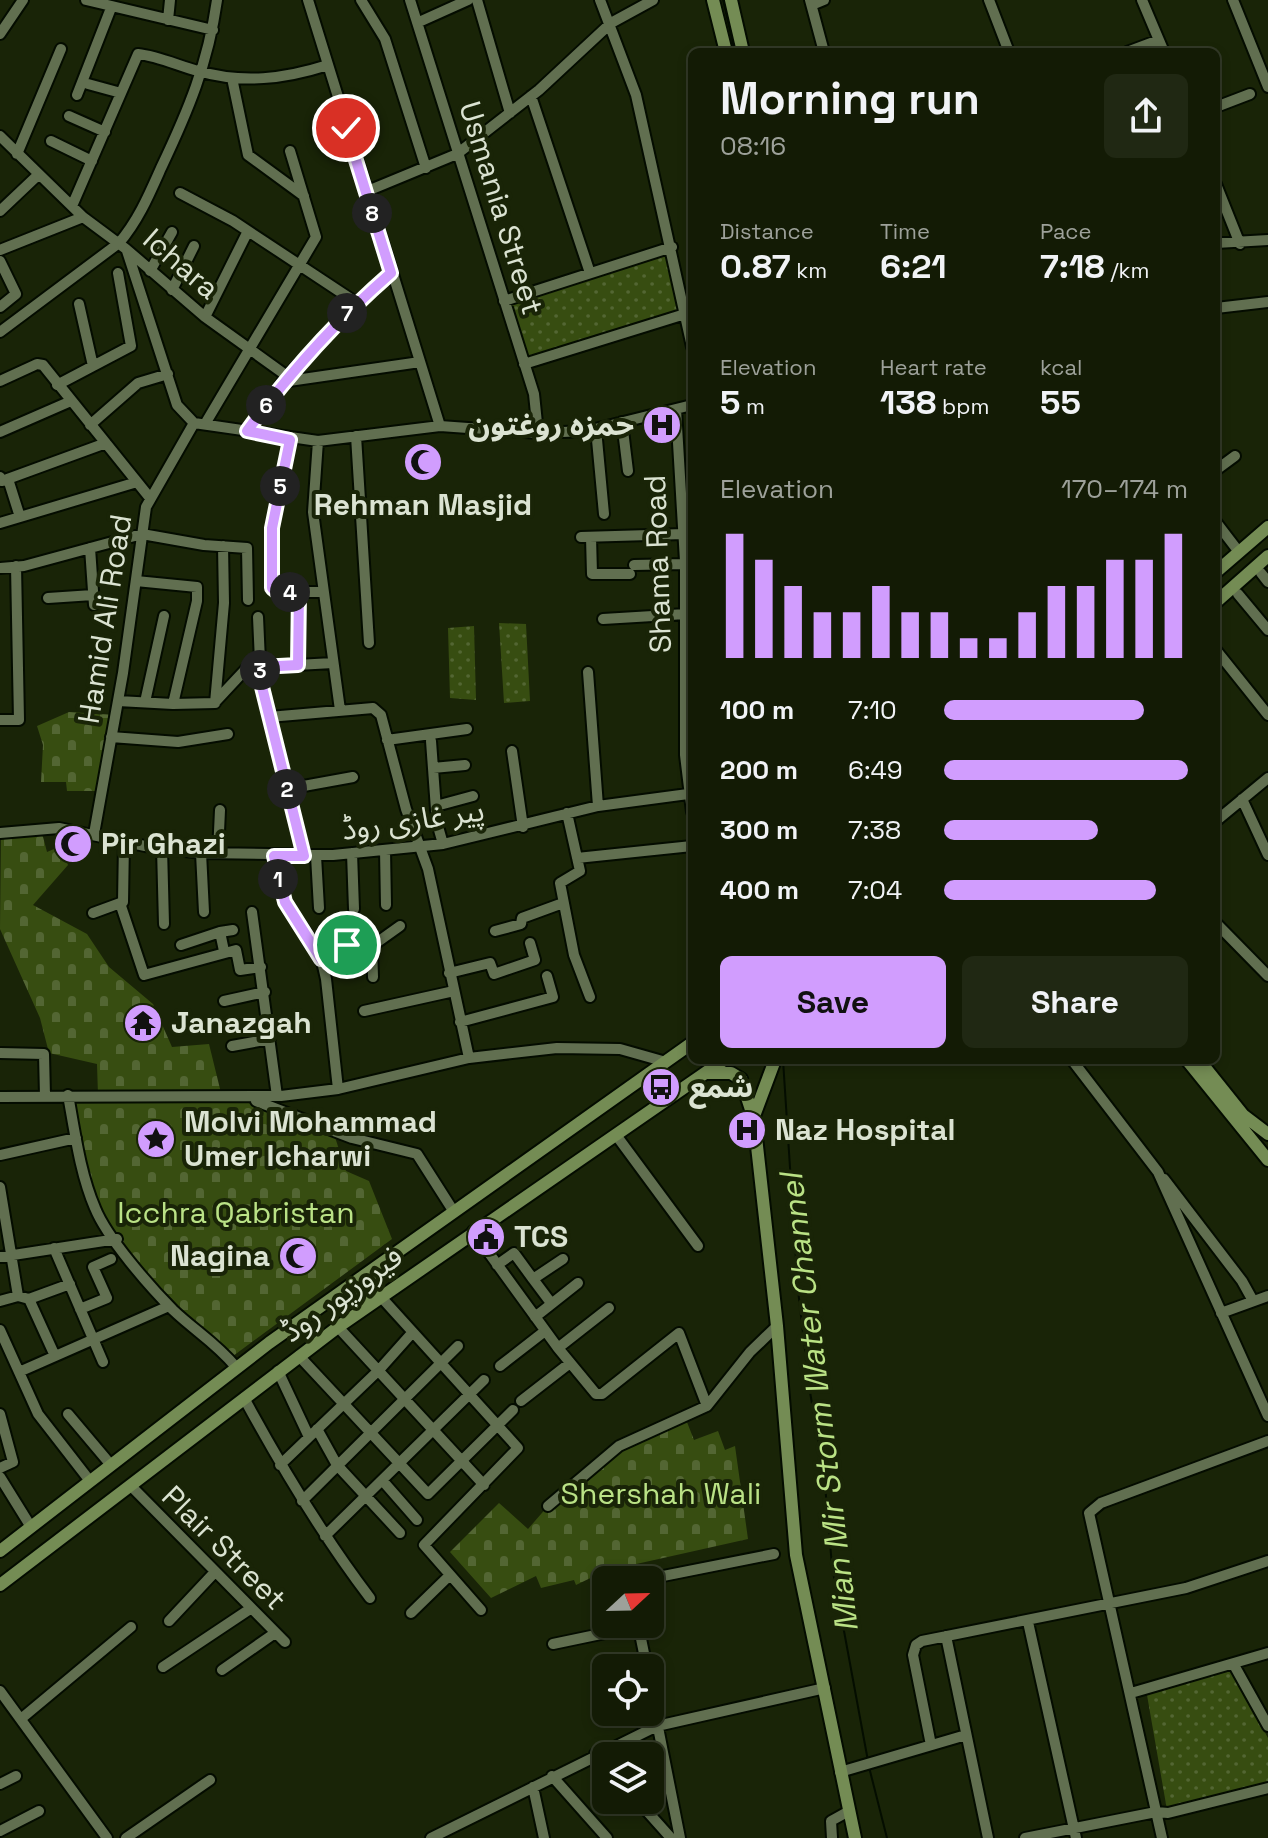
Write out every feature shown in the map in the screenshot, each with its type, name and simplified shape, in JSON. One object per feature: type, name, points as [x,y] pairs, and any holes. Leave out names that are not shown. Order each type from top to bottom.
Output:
[{"type":"main road","points":[[713,0],[725,48]]},
{"type":"main road","points":[[731,0],[742,48]]},
{"type":"main road","points":[[1220,569],[1268,527]]},
{"type":"main road","points":[[1220,598],[1268,556]]},
{"type":"main road","name":"فیروزپور روڈ","points":[[0,1551],[236,1367],[688,1046]]},
{"type":"main road","name":"فیروزپور روڈ","points":[[0,1585],[338,1327],[718,1064]]},
{"type":"main road","points":[[754,1119],[774,1064]]},
{"type":"main road","points":[[1190,1064],[1268,1160]]},
{"type":"main road","points":[[1202,1064],[1243,1115],[1268,1134]]},
{"type":"main road","points":[[704,1073],[731,1073],[741,1079],[754,1119],[777,1326],[796,1555],[855,1838]]},
{"type":"main road","points":[[454,1212],[441,1228],[361,1285],[359,1291],[364,1299],[376,1295],[451,1242],[473,1231]]},
{"type":"main road","points":[[269,1343],[287,1338],[343,1297],[353,1296],[358,1303],[278,1371]]},
{"type":"street","points":[[0,34],[23,0]]},
{"type":"street","points":[[86,0],[213,30]]},
{"type":"street","points":[[168,20],[170,0]]},
{"type":"street","points":[[0,332],[123,246],[187,113],[202,72],[217,0]]},
{"type":"street","points":[[308,0],[440,426]]},
{"type":"street","points":[[361,0],[385,39],[426,168]]},
{"type":"street","name":"Usmania Street","points":[[410,0],[534,394],[538,433]]},
{"type":"street","points":[[419,22],[468,0]]},
{"type":"street","points":[[477,0],[510,113]]},
{"type":"street","points":[[600,0],[636,95],[688,328]]},
{"type":"street","points":[[365,192],[457,154],[531,96],[611,23],[653,0]]},
{"type":"street","points":[[823,48],[811,3],[824,0]]},
{"type":"street","points":[[990,0],[1008,48]]},
{"type":"street","points":[[1142,0],[1162,48]]},
{"type":"street","points":[[1233,0],[1268,87]]},
{"type":"street","points":[[77,95],[111,8]]},
{"type":"street","points":[[1138,48],[1159,40]]},
{"type":"street","points":[[17,154],[61,49]]},
{"type":"street","points":[[72,206],[138,54],[232,78],[273,79],[328,65]]},
{"type":"street","points":[[232,78],[248,155],[304,196]]},
{"type":"street","points":[[88,84],[121,93]]},
{"type":"street","points":[[1220,105],[1250,94]]},
{"type":"street","points":[[531,96],[590,273]]},
{"type":"street","points":[[69,116],[105,132]]},
{"type":"street","points":[[51,141],[92,161]]},
{"type":"street","name":"Ichara","points":[[2,143],[83,217],[123,246],[205,317],[251,348],[285,379]]},
{"type":"street","name":"Hamid Ali Road","points":[[94,834],[150,498],[251,348],[316,237],[290,151]]},
{"type":"street","points":[[0,211],[38,175]]},
{"type":"street","points":[[180,193],[248,231],[357,303]]},
{"type":"street","points":[[1220,194],[1240,244]]},
{"type":"street","points":[[0,307],[16,294],[0,252],[83,217]]},
{"type":"street","points":[[205,317],[248,231]]},
{"type":"street","points":[[150,271],[172,232]]},
{"type":"street","points":[[1220,243],[1268,240]]},
{"type":"street","points":[[123,246],[177,405],[200,423],[290,440],[318,441],[440,426],[538,433],[596,429],[688,406]]},
{"type":"street","points":[[172,290],[194,246]]},
{"type":"street","points":[[504,301],[672,247]]},
{"type":"street","points":[[57,385],[131,346],[118,273]]},
{"type":"street","points":[[247,431],[285,379],[357,303],[391,273]]},
{"type":"street","points":[[1220,308],[1268,302]]},
{"type":"street","points":[[79,304],[93,366]]},
{"type":"street","points":[[524,364],[685,314]]},
{"type":"street","points":[[285,379],[420,362]]},
{"type":"street","points":[[0,381],[40,364],[150,498]]},
{"type":"street","points":[[90,425],[138,383],[168,374]]},
{"type":"street","points":[[0,432],[71,401]]},
{"type":"street","name":"Shama Road","points":[[676,409],[685,564],[688,794]]},
{"type":"street","points":[[622,422],[628,471]]},
{"type":"street","points":[[596,429],[604,514]]},
{"type":"street","points":[[356,436],[369,643]]},
{"type":"street","points":[[290,440],[272,528],[272,588],[277,592],[299,592],[321,586]]},
{"type":"street","points":[[318,441],[313,512],[340,710]]},
{"type":"street","points":[[20,517],[4,478],[106,443]]},
{"type":"street","points":[[1220,467],[1235,456]]},
{"type":"street","points":[[0,523],[137,482]]},
{"type":"street","points":[[1220,527],[1239,552]]},
{"type":"street","points":[[0,568],[142,534],[247,548],[248,600]]},
{"type":"street","points":[[684,534],[586,537],[592,574],[685,564]]},
{"type":"street","points":[[215,703],[224,603],[223,546]]},
{"type":"street","points":[[48,598],[93,600],[90,548]]},
{"type":"street","points":[[0,720],[19,720],[16,566]]},
{"type":"street","points":[[136,581],[198,588],[173,704]]},
{"type":"street","points":[[298,665],[299,592]]},
{"type":"street","points":[[1238,594],[1268,630]]},
{"type":"street","points":[[603,619],[686,614]]},
{"type":"street","points":[[145,702],[164,616]]},
{"type":"street","points":[[258,617],[260,667],[269,717],[287,789],[310,856],[319,908]]},
{"type":"street","points":[[118,701],[215,703],[260,654]]},
{"type":"street","points":[[1220,655],[1268,715]]},
{"type":"street","points":[[260,667],[333,663]]},
{"type":"street","points":[[588,672],[598,806]]},
{"type":"street","points":[[269,717],[373,708],[381,715],[420,847],[469,1058]]},
{"type":"street","points":[[387,740],[467,729]]},
{"type":"street","points":[[111,737],[178,742],[228,734]]},
{"type":"street","points":[[431,741],[436,806],[443,844]]},
{"type":"street","points":[[512,751],[523,827]]},
{"type":"street","points":[[433,768],[465,765]]},
{"type":"street","points":[[287,789],[353,777]]},
{"type":"street","points":[[1220,818],[1268,778]]},
{"type":"street","name":"پیر غازی روڈ","points":[[0,833],[59,828],[124,842],[201,853],[310,856],[443,844],[523,827],[598,806],[688,794]]},
{"type":"street","points":[[436,806],[473,796]]},
{"type":"street","points":[[1242,799],[1268,855]]},
{"type":"street","points":[[218,853],[220,810]]},
{"type":"street","points":[[567,813],[579,873],[560,882],[574,955],[590,997]]},
{"type":"street","points":[[93,913],[123,902],[124,842]]},
{"type":"street","points":[[577,858],[688,846]]},
{"type":"street","points":[[162,848],[164,924]]},
{"type":"street","points":[[385,850],[386,905]]},
{"type":"street","points":[[201,853],[204,912]]},
{"type":"street","points":[[352,853],[354,909]]},
{"type":"street","points":[[274,856],[285,902],[321,959],[338,1089]]},
{"type":"street","points":[[120,903],[144,975],[224,951],[237,950],[240,970],[261,967]]},
{"type":"street","points":[[495,931],[521,924],[522,918],[563,903]]},
{"type":"street","points":[[252,912],[277,1096]]},
{"type":"street","points":[[321,959],[340,946],[372,946],[400,926]]},
{"type":"street","points":[[1220,927],[1268,976]]},
{"type":"street","points":[[181,945],[233,930]]},
{"type":"street","points":[[220,932],[224,951]]},
{"type":"street","points":[[194,940],[198,958]]},
{"type":"street","points":[[449,973],[490,963],[494,974],[535,960],[530,943]]},
{"type":"street","points":[[372,946],[373,977]]},
{"type":"street","points":[[460,1022],[553,997],[547,976]]},
{"type":"street","points":[[364,1011],[454,991]]},
{"type":"street","points":[[224,1001],[265,992]]},
{"type":"street","points":[[232,1046],[270,1039]]},
{"type":"street","points":[[0,1097],[277,1096],[338,1089],[469,1058],[581,1047],[620,1049],[666,1062]]},
{"type":"street","points":[[0,1053],[44,1054],[45,1096]]},
{"type":"street","points":[[1075,1064],[1242,1281],[1252,1299]]},
{"type":"street","points":[[68,1095],[96,1212],[139,1273],[169,1306],[210,1337],[236,1367]]},
{"type":"street","points":[[250,1098],[352,1138],[417,1154],[454,1212]]},
{"type":"street","points":[[616,1135],[698,1246]]},
{"type":"street","points":[[0,1155],[76,1138]]},
{"type":"street","points":[[1158,1172],[1268,1416]]},
{"type":"street","points":[[0,1187],[6,1256],[55,1356]]},
{"type":"street","points":[[473,1231],[545,1331],[599,1396],[679,1333],[707,1406]]},
{"type":"street","points":[[6,1256],[117,1239]]},
{"type":"street","points":[[54,1248],[103,1362]]},
{"type":"street","points":[[497,1265],[514,1253],[551,1303]]},
{"type":"street","points":[[80,1309],[107,1298],[93,1267],[111,1259]]},
{"type":"street","points":[[533,1279],[563,1259]]},
{"type":"street","points":[[535,1317],[578,1283]]},
{"type":"street","points":[[0,1301],[24,1298],[70,1284]]},
{"type":"street","points":[[1221,1313],[1252,1299],[1268,1296]]},
{"type":"street","points":[[381,1297],[518,1448],[424,1545],[481,1610]]},
{"type":"street","points":[[19,1372],[169,1306]]},
{"type":"street","points":[[558,1348],[609,1308]]},
{"type":"street","points":[[548,1506],[619,1446],[707,1406],[750,1352],[777,1326]]},
{"type":"street","points":[[338,1327],[484,1485]]},
{"type":"street","points":[[0,1330],[43,1423],[90,1481]]},
{"type":"street","points":[[500,1366],[545,1331]]},
{"type":"street","points":[[280,1465],[379,1370],[412,1333]]},
{"type":"street","points":[[302,1501],[458,1346]]},
{"type":"street","points":[[299,1356],[428,1494],[513,1410]]},
{"type":"street","points":[[521,1401],[570,1363]]},
{"type":"street","points":[[278,1371],[313,1433],[337,1465],[400,1533]]},
{"type":"street","points":[[325,1536],[484,1380]]},
{"type":"street","points":[[244,1398],[302,1501],[370,1598]]},
{"type":"street","points":[[0,1414],[13,1462],[0,1468]]},
{"type":"street","points":[[68,1414],[111,1465]]},
{"type":"street","points":[[1162,1838],[1112,1604],[1090,1518],[1091,1509],[1268,1441]]},
{"type":"street","points":[[0,1477],[31,1527]]},
{"type":"street","points":[[382,1480],[417,1520]]},
{"type":"street","name":"Plair Street","points":[[131,1486],[285,1642]]},
{"type":"street","points":[[664,1576],[774,1554]]},
{"type":"street","points":[[931,1745],[913,1650],[922,1641],[1186,1588],[1268,1561]]},
{"type":"street","points":[[169,1621],[214,1573]]},
{"type":"street","points":[[411,1613],[450,1575]]},
{"type":"street","points":[[163,1667],[250,1609]]},
{"type":"street","points":[[1028,1622],[1075,1833]]},
{"type":"street","points":[[22,1718],[131,1627]]},
{"type":"street","points":[[222,1670],[275,1633]]},
{"type":"street","points":[[553,1644],[592,1635]]},
{"type":"street","points":[[946,1636],[988,1838]]},
{"type":"street","points":[[1131,1693],[1268,1653]]},
{"type":"street","points":[[1234,1665],[1268,1726]]},
{"type":"street","points":[[664,1724],[825,1688]]},
{"type":"street","points":[[0,1691],[107,1838]]},
{"type":"street","points":[[622,1742],[657,1726],[680,1838]]},
{"type":"street","points":[[840,1772],[966,1735]]},
{"type":"street","points":[[431,1838],[592,1756]]},
{"type":"street","points":[[0,1784],[16,1776]]},
{"type":"street","points":[[552,1776],[607,1838]]},
{"type":"street","points":[[126,1838],[210,1780]]},
{"type":"street","points":[[533,1787],[544,1838]]},
{"type":"street","points":[[1025,1838],[1075,1833],[1268,1788]]},
{"type":"street","points":[[0,1831],[39,1811]]},
{"type":"street","points":[[832,1838],[831,1821],[849,1811]]},
{"type":"street","points":[[650,1814],[671,1838]]},
{"type":"green space","points":[[672,247],[685,314],[524,364],[504,301]]},
{"type":"green space","points":[[499,623],[526,624],[530,701],[504,703]]},
{"type":"green space","points":[[474,626],[476,700],[450,698],[448,628]]},
{"type":"green space","points":[[69,712],[116,715],[102,791],[67,791],[66,782],[41,782],[43,745],[37,726]]},
{"type":"green space","name":"Icchra Qabristan","points":[[41,829],[47,852],[61,846],[68,865],[33,905],[87,934],[109,967],[153,1004],[172,1047],[209,1044],[222,1097],[250,1098],[333,1131],[346,1171],[369,1181],[392,1239],[229,1359],[156,1293],[95,1209],[68,1095],[98,1095],[97,1064],[49,1053],[40,1018],[0,929],[1,833]]},
{"type":"green space","name":"Shershah Wali","points":[[685,1417],[694,1440],[718,1431],[725,1450],[735,1446],[748,1539],[627,1566],[592,1566],[592,1577],[576,1585],[574,1580],[541,1588],[536,1576],[491,1598],[450,1552],[499,1503],[528,1529],[548,1506],[619,1446]]},
{"type":"green space","points":[[1231,1670],[1268,1738],[1268,1783],[1167,1810],[1147,1695]]},
{"type":"waterway","name":"Mian Mir Storm Water Channel","points":[[723,0],[734,48]]},
{"type":"waterway","name":"Mian Mir Storm Water Channel","points":[[783,1064],[798,1290],[810,1392],[824,1473],[832,1566],[868,1761]]},
{"type":"waterway","name":"Mian Mir Storm Water Channel","points":[[869,1767],[887,1838]]},
{"type":"place","name":"حمزه روغتون","points":[[662,425]]},
{"type":"place","name":"Rehman Masjid","points":[[423,462]]},
{"type":"place","name":"Pir Ghazi","points":[[73,844]]},
{"type":"place","name":"Janazgah","points":[[143,1023]]},
{"type":"place","name":"شمع","points":[[661,1087]]},
{"type":"place","name":"Naz Hospital","points":[[747,1130]]},
{"type":"place","name":"Molvi Mohammad Umer Icharwi","points":[[156,1139]]},
{"type":"place","name":"TCS","points":[[486,1237]]},
{"type":"place","name":"Nagina","points":[[298,1256]]},
{"type":"route","points":[[346,128],[391,273],[357,303],[287,376],[247,431],[290,440],[272,528],[272,588],[277,592],[299,592],[298,665],[260,667],[261,683],[304,856],[274,856],[280,889],[321,959],[335,948],[347,945]]}]
